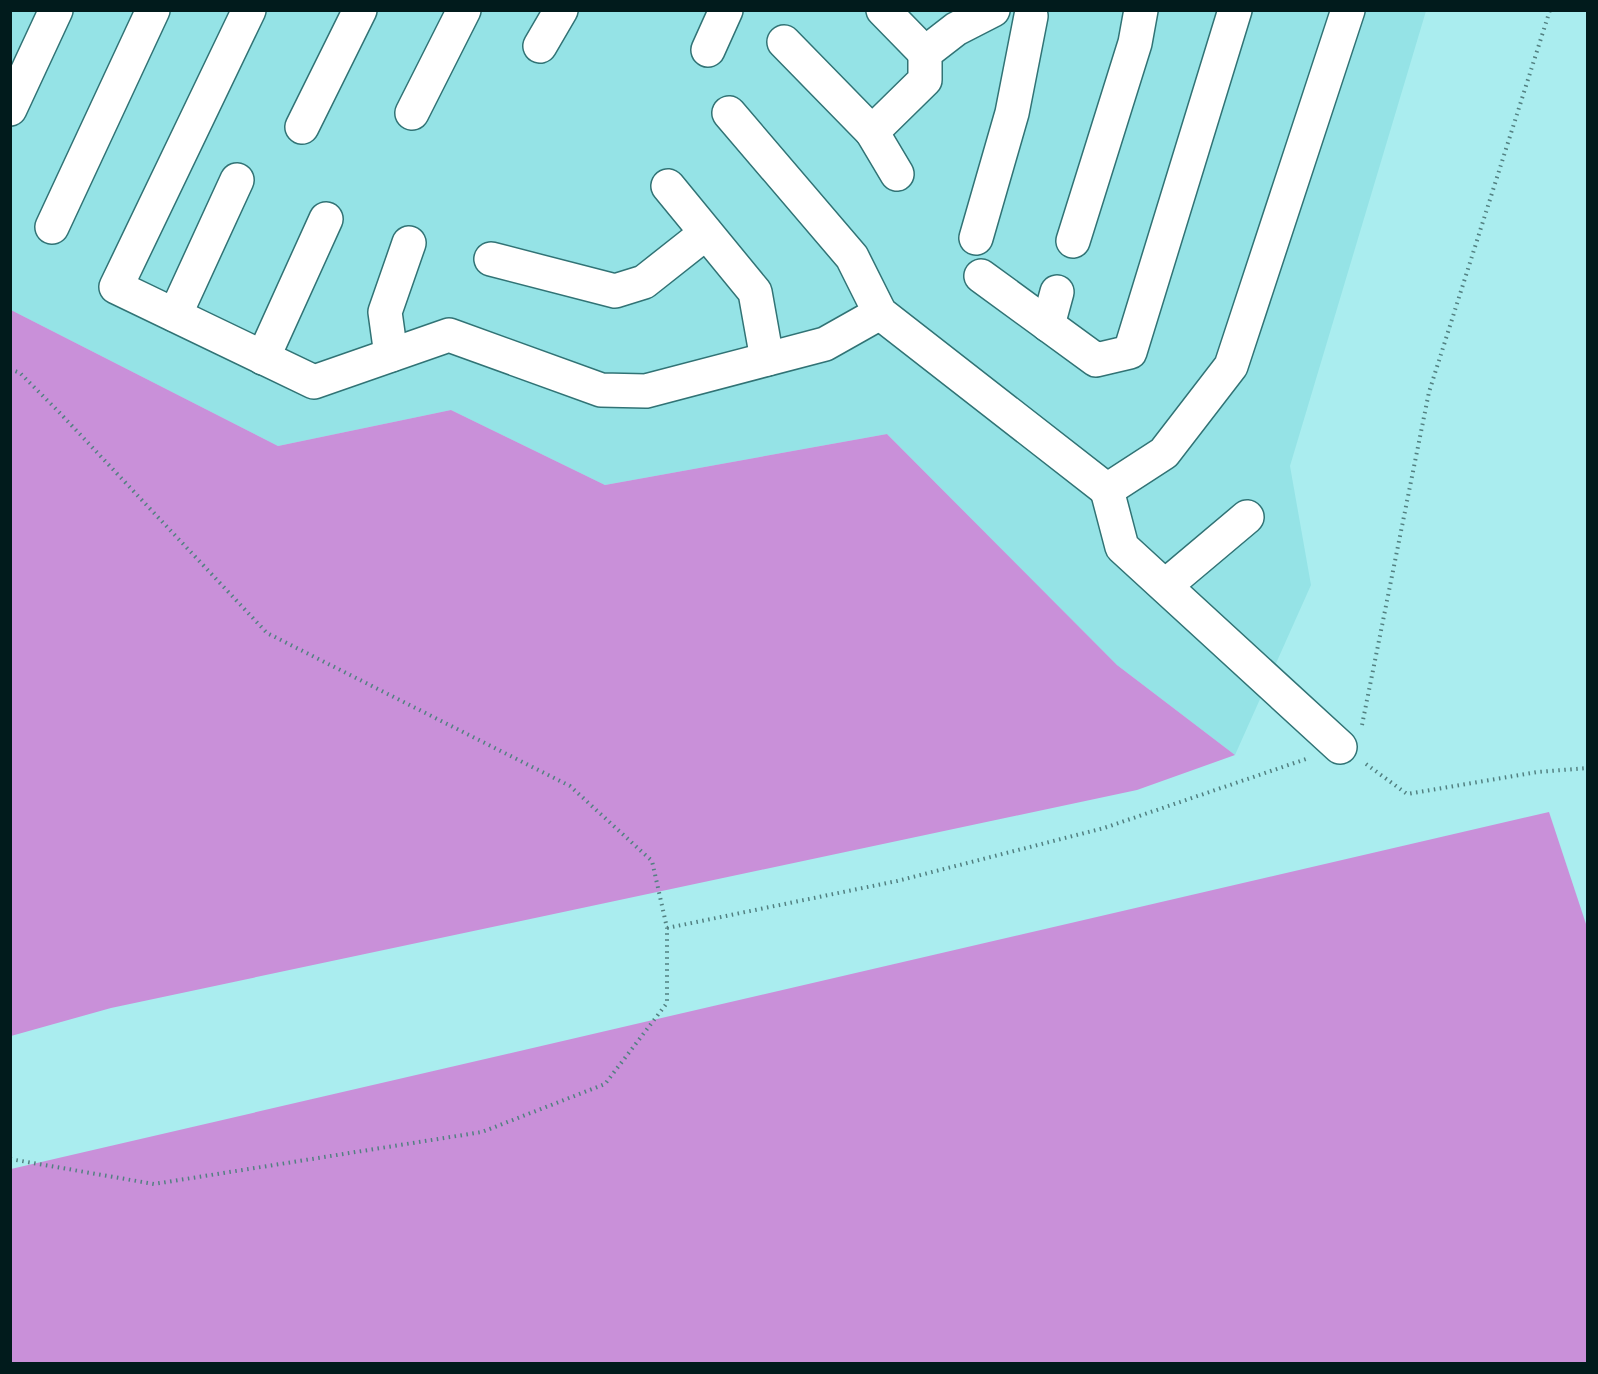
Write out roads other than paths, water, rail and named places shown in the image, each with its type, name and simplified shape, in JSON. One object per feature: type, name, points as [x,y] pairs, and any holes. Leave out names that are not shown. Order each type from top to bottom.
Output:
[{"type":"lane","points":[[10,109],[56,10]]},
{"type":"lane","points":[[52,226],[153,10]]},
{"type":"lane","points":[[249,10],[116,287],[263,358],[314,382],[449,335],[601,390],[646,391],[825,344],[880,313]]},
{"type":"lane","points":[[302,127],[360,10]]},
{"type":"lane","points":[[412,113],[464,10]]},
{"type":"lane","points":[[540,46],[561,10]]},
{"type":"lane","points":[[708,50],[726,10]]},
{"type":"lane","points":[[872,132],[925,80],[925,53],[883,10]]},
{"type":"lane","points":[[925,53],[956,29],[993,10],[1034,13],[1012,113],[976,238]]},
{"type":"lane","points":[[1073,241],[1135,44],[1141,10]]},
{"type":"lane","points":[[981,276],[1096,360],[1130,352],[1235,10]]},
{"type":"lane","points":[[1107,490],[1164,453],[1231,366],[1348,10]]},
{"type":"lane","points":[[784,42],[872,132],[897,174]]},
{"type":"lane","points":[[729,113],[852,257],[880,313],[1107,490],[1122,547],[1348,752]]},
{"type":"lane","points":[[175,315],[237,180]]},
{"type":"lane","points":[[668,186],[755,292],[767,359]]},
{"type":"lane","points":[[263,358],[326,219]]},
{"type":"lane","points":[[491,259],[615,291],[644,282],[706,233]]},
{"type":"lane","points":[[391,355],[385,312],[409,243]]},
{"type":"lane","points":[[1048,325],[1057,292]]},
{"type":"lane","points":[[1165,586],[1247,517]]}]
